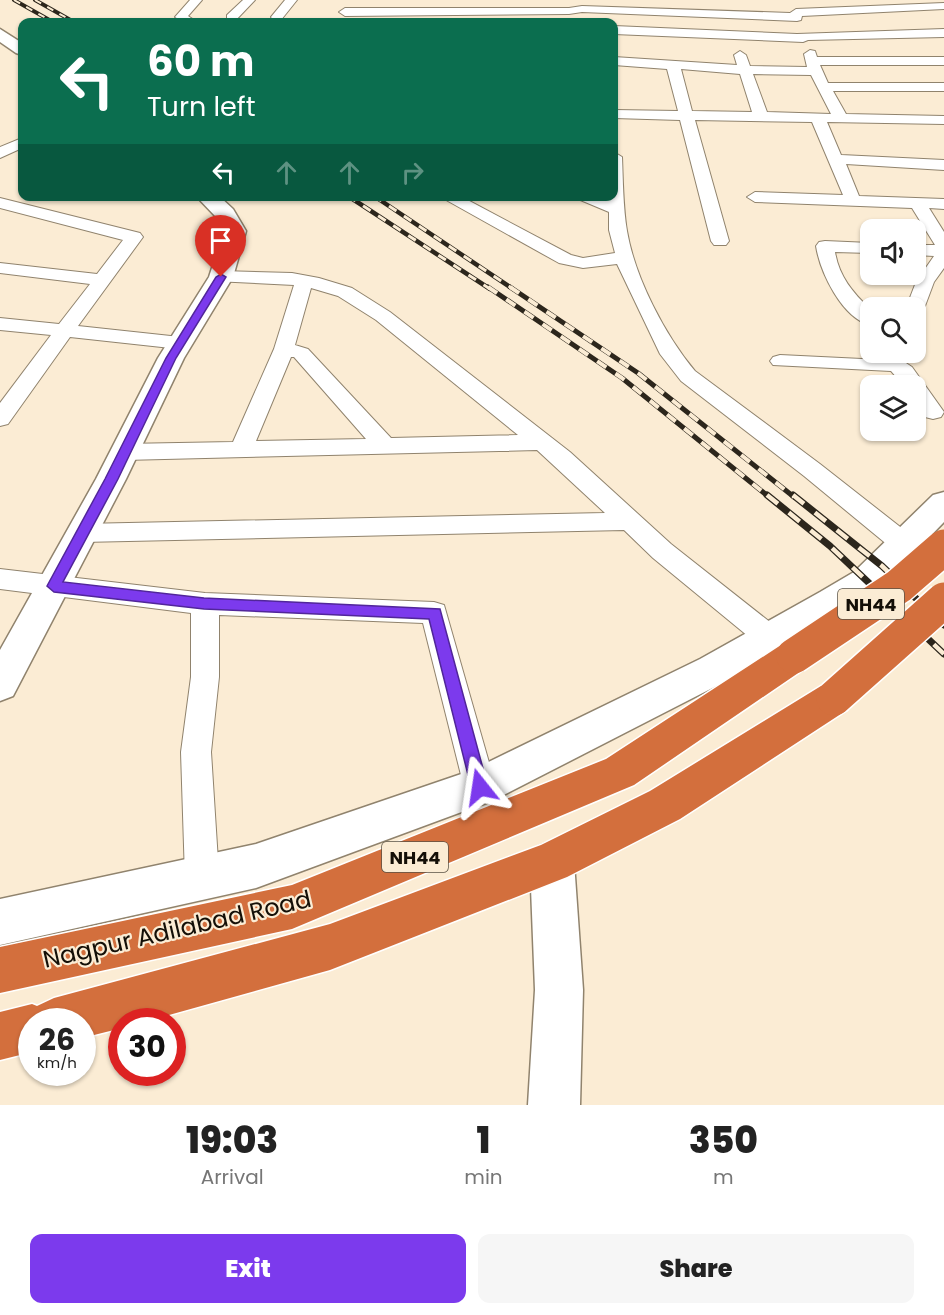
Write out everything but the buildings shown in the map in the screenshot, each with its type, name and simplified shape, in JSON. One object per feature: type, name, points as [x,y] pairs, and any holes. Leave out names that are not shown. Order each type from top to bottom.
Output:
[{"type":"highway","name":"Nagpur Adilabad Road","points":[[0,970],[292,907],[620,772],[782,646],[898,586],[944,547]]},
{"type":"highway","name":"NH44","points":[[96,1011],[330,947],[552,862],[664,805],[834,698],[944,600]]},
{"type":"highway","points":[[0,1036],[18,1032]]},
{"type":"street","points":[[183,18],[181,17],[196,0]]},
{"type":"street","points":[[231,18],[249,0]]},
{"type":"street","points":[[277,17],[291,0]]},
{"type":"street","points":[[938,0],[944,5]]},
{"type":"street","points":[[345,11],[445,6],[569,11],[579,4],[795,10],[944,5]]},
{"type":"street","points":[[579,4],[586,18]]},
{"type":"street","points":[[653,6],[655,48]]},
{"type":"street","points":[[795,10],[813,66],[841,118]]},
{"type":"street","points":[[618,32],[655,48],[673,66],[688,116],[706,196],[720,241]]},
{"type":"street","points":[[618,60],[655,48],[803,37],[944,33]]},
{"type":"street","points":[[0,34],[18,47]]},
{"type":"street","points":[[739,52],[761,117]]},
{"type":"street","points":[[673,66],[746,70],[944,61]]},
{"type":"street","points":[[823,87],[944,87]]},
{"type":"street","points":[[618,114],[944,120]]},
{"type":"street","points":[[818,118],[852,200]]},
{"type":"street","points":[[0,153],[18,145]]},
{"type":"street","points":[[835,159],[944,165]]},
{"type":"street","points":[[755,196],[944,204]]},
{"type":"street","points":[[0,685],[180,343],[221,277],[235,231],[225,214],[211,201]]},
{"type":"street","points":[[455,201],[565,260],[583,263],[625,257]]},
{"type":"street","points":[[597,201],[617,209]]},
{"type":"street","points":[[617,201],[618,230],[628,271],[670,354],[688,376],[812,470],[904,544]]},
{"type":"street","points":[[0,203],[134,237],[101,280],[66,333],[9,394],[0,419]]},
{"type":"street","points":[[917,203],[944,246]]},
{"type":"street","points":[[860,248],[825,246],[828,268],[849,301],[860,310]]},
{"type":"street","points":[[920,297],[925,282],[944,253],[926,251]]},
{"type":"street","points":[[0,268],[101,280]]},
{"type":"street","points":[[221,277],[304,281],[345,292],[383,316],[541,442],[662,551],[782,646]]},
{"type":"street","points":[[241,450],[284,349],[304,281]]},
{"type":"street","points":[[0,324],[66,333],[180,343]]},
{"type":"street","points":[[284,349],[301,353],[386,447]]},
{"type":"street","points":[[780,361],[860,360]]},
{"type":"street","points":[[898,363],[907,375]]},
{"type":"street","points":[[926,402],[933,412]]},
{"type":"street","points":[[124,452],[541,442]]},
{"type":"street","points":[[0,922],[255,866],[480,787],[713,670],[782,646],[832,602],[866,581],[944,503]]},
{"type":"street","points":[[82,533],[325,530],[630,521]]},
{"type":"street","points":[[0,579],[204,604],[434,613],[480,787]]},
{"type":"street","points":[[202,877],[196,752],[205,677],[204,604]]},
{"type":"street","points":[[552,862],[559,990],[554,1105]]},
{"type":"railway","points":[[14,0],[46,18]]},
{"type":"railway","points":[[35,0],[67,18]]},
{"type":"railway","points":[[356,201],[490,289]]},
{"type":"railway","points":[[381,201],[513,289]]},
{"type":"railway","points":[[488,287],[622,378],[769,497]]},
{"type":"railway","points":[[510,287],[638,373],[794,497]]},
{"type":"railway","points":[[767,495],[830,546],[944,654]]},
{"type":"railway","points":[[793,495],[882,566],[944,625]]},
{"type":"route","points":[[221,277],[171,358],[111,479],[54,586],[204,604],[434,613],[480,787]]}]
